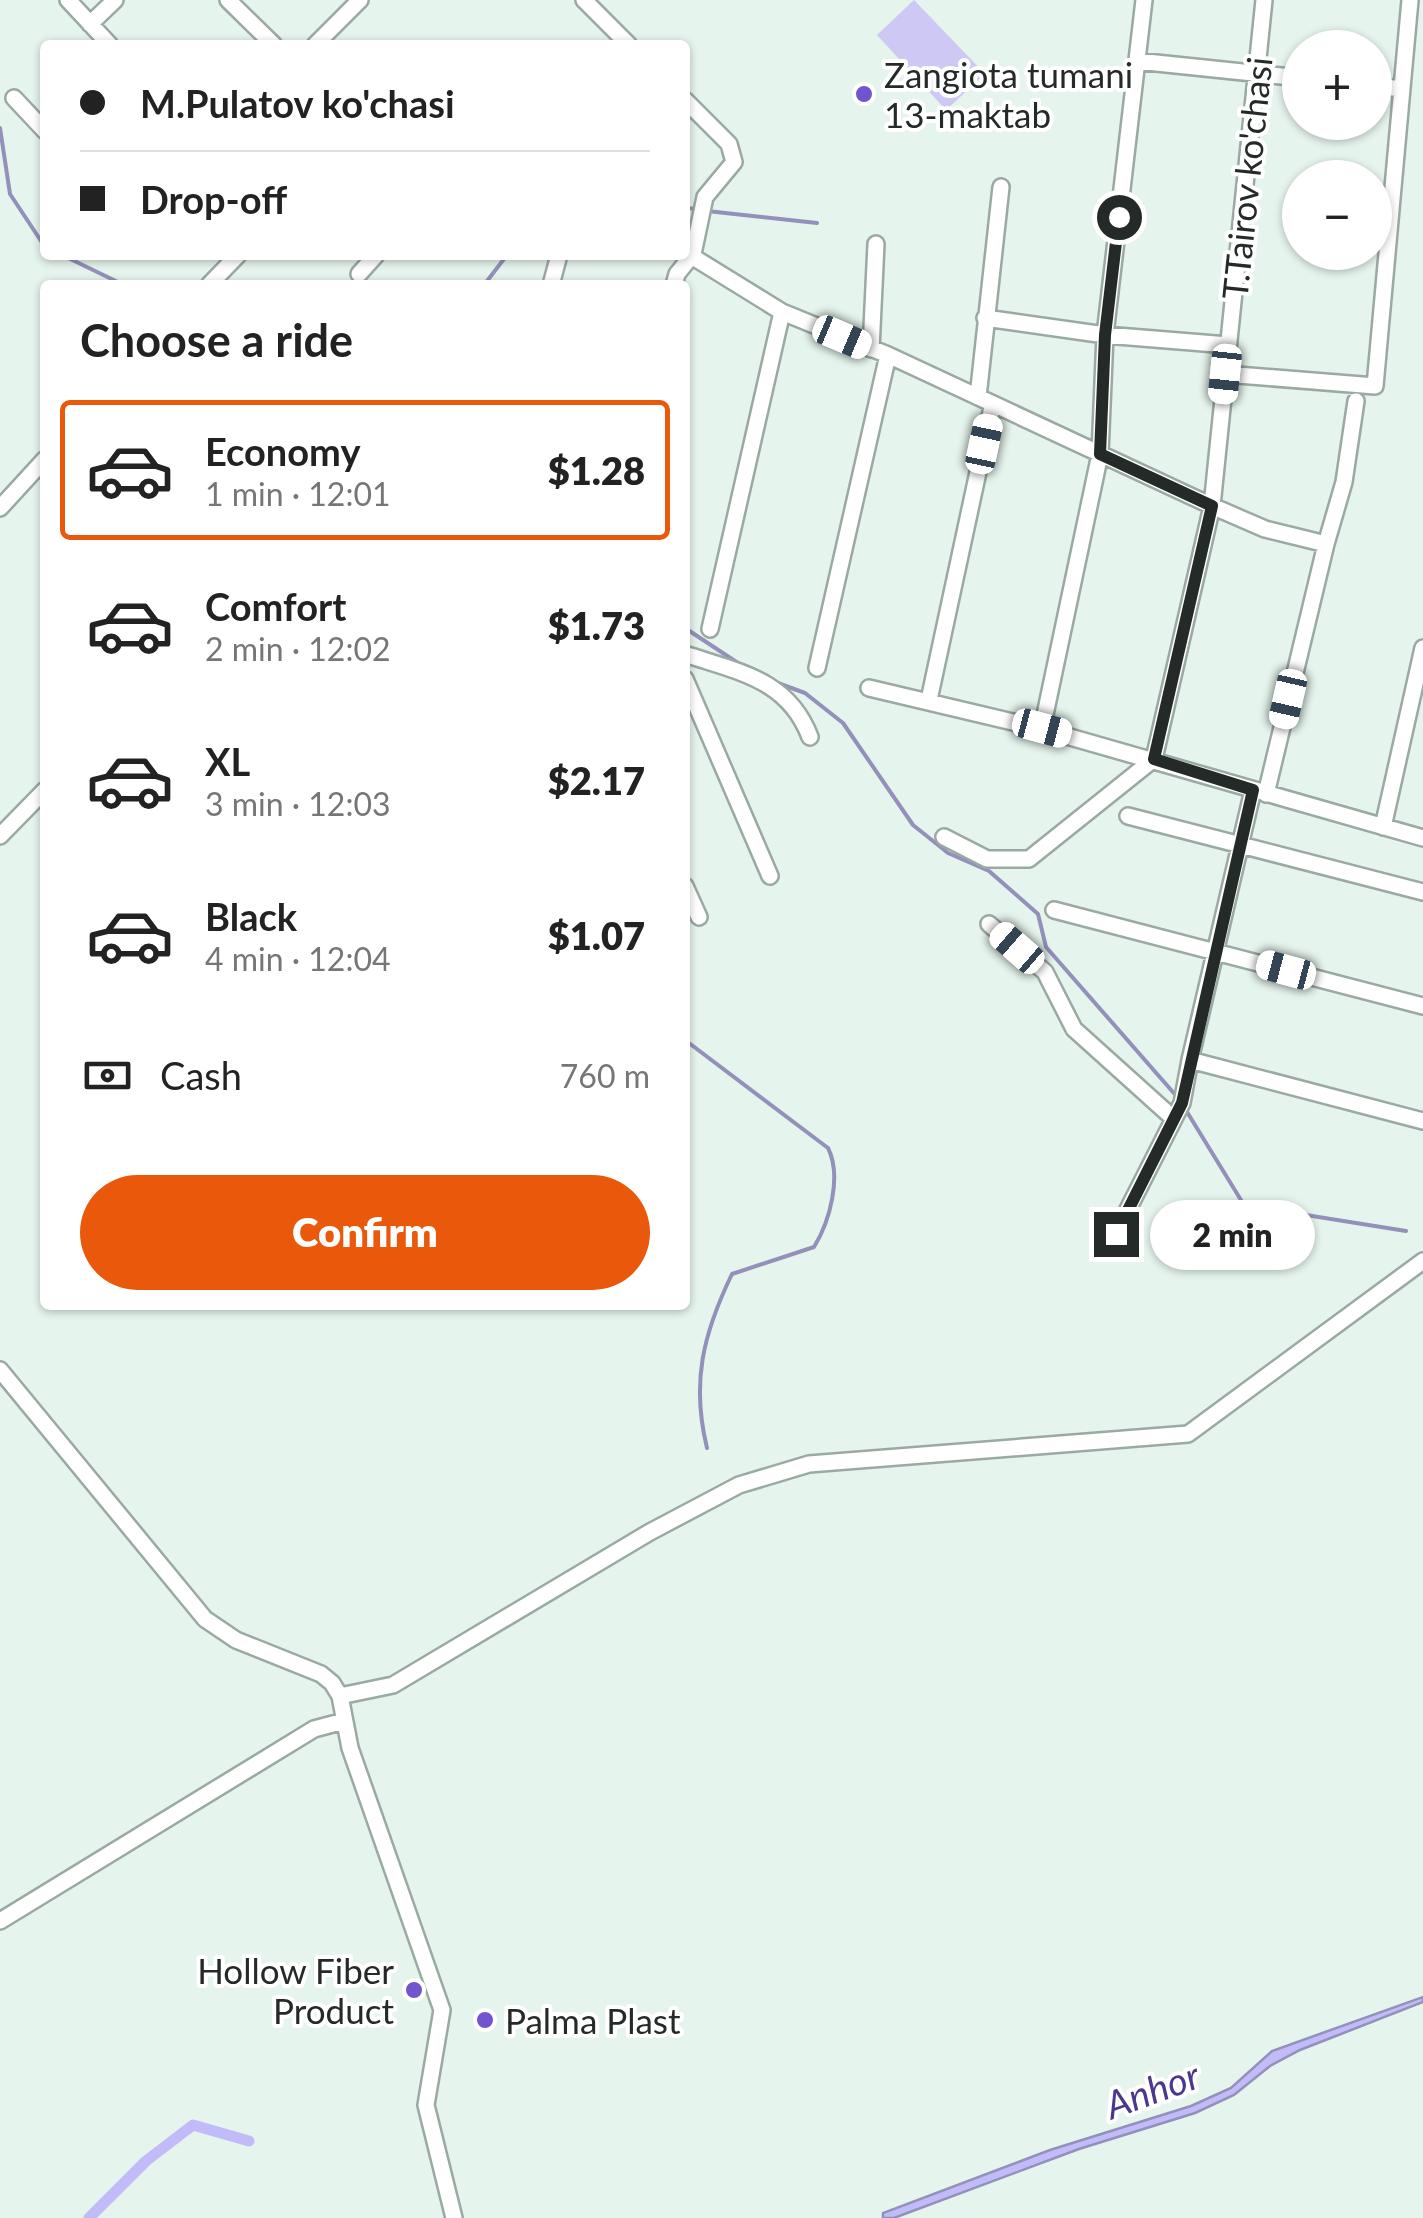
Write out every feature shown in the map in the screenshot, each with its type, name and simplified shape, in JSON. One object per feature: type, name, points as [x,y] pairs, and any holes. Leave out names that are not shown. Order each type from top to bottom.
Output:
[{"type":"street","points":[[68,0],[105,40]]},
{"type":"street","points":[[90,24],[115,0]]},
{"type":"street","points":[[228,0],[269,40]]},
{"type":"street","points":[[320,40],[360,0]]},
{"type":"street","points":[[584,0],[624,40]]},
{"type":"street","points":[[1042,728],[1100,454],[1105,335],[1144,0]]},
{"type":"street","name":"T.Tairov ko'chasi","points":[[1154,759],[1212,506],[1264,0]]},
{"type":"street","points":[[1225,374],[1375,386],[1410,0]]},
{"type":"street","points":[[1137,61],[1282,76]]},
{"type":"street","points":[[1405,66],[1423,67]]},
{"type":"street","points":[[1392,88],[1402,89]]},
{"type":"street","points":[[14,98],[40,126]]},
{"type":"street","points":[[690,105],[734,153],[734,162],[700,210],[690,249]]},
{"type":"street","points":[[978,397],[1000,188]]},
{"type":"street","points":[[818,668],[879,352],[876,244]]},
{"type":"street","points":[[690,254],[782,312],[879,352],[1212,506],[1266,529],[1326,544]]},
{"type":"street","points":[[213,280],[233,260]]},
{"type":"street","points":[[359,274],[372,260]]},
{"type":"street","points":[[710,629],[782,312]]},
{"type":"street","points":[[985,318],[1105,335],[1228,345]]},
{"type":"street","points":[[1116,1234],[1182,1103],[1243,847],[1344,482],[1356,401]]},
{"type":"street","points":[[929,700],[992,407]]},
{"type":"street","points":[[0,508],[40,464]]},
{"type":"street","points":[[1382,827],[1423,648]]},
{"type":"street","points":[[690,656],[774,688],[798,708],[810,737]]},
{"type":"street","points":[[869,688],[1042,728],[1423,838]]},
{"type":"street","points":[[690,691],[770,876]]},
{"type":"street","points":[[944,837],[987,858],[1029,859],[1154,759]]},
{"type":"street","points":[[0,836],[40,795]]},
{"type":"street","points":[[1128,816],[1423,892]]},
{"type":"street","points":[[690,898],[698,917]]},
{"type":"street","points":[[1054,910],[1423,1006]]},
{"type":"street","points":[[990,924],[1045,972],[1074,1029],[1174,1119]]},
{"type":"street","points":[[1190,1060],[1423,1122]]},
{"type":"street","points":[[340,1696],[393,1685],[650,1532],[739,1484],[810,1464],[1188,1434],[1423,1260]]},
{"type":"street","points":[[0,1370],[200,1614],[236,1640],[321,1674],[340,1696],[344,1720],[442,2010],[426,2104],[454,2218]]},
{"type":"street","points":[[0,1922],[314,1729],[344,1720]]},
{"type":"shaded area","points":[[914,0],[985,74],[946,110],[877,35]]},
{"type":"shaded area","points":[[1423,1997],[1423,2002],[1300,2050],[1270,2066],[1234,2095],[1195,2113],[1079,2149],[894,2218],[883,2218],[883,2213],[1050,2150],[1191,2106],[1231,2088],[1272,2051]]},
{"type":"waterway","points":[[0,128],[10,194],[40,239]]},
{"type":"waterway","points":[[690,208],[698,209]]},
{"type":"waterway","points":[[707,211],[817,223]]},
{"type":"waterway","points":[[72,260],[114,280]]},
{"type":"waterway","points":[[488,280],[503,260]]},
{"type":"waterway","points":[[690,631],[744,667]]},
{"type":"waterway","points":[[775,682],[805,693],[843,723],[913,825],[948,853],[989,871],[1038,914],[1046,947],[1179,1099]]},
{"type":"waterway","points":[[690,1044],[828,1148],[834,1172],[829,1212],[814,1247],[732,1274],[714,1317],[703,1359],[700,1402],[707,1448]]},
{"type":"waterway","points":[[1184,1107],[1244,1205],[1406,1231]]},
{"type":"waterway","name":"Anhor","points":[[89,2218],[146,2161],[193,2125],[249,2141]]},
{"type":"place","name":"Zangiota tumani 13-maktab","points":[[864,94]]},
{"type":"place","name":"Hollow Fiber Product","points":[[414,1990]]},
{"type":"place","name":"Palma Plast","points":[[485,2020]]},
{"type":"route","points":[[1116,1234],[1182,1103],[1253,790],[1154,759],[1212,506],[1100,454],[1105,335],[1119,217]]}]
